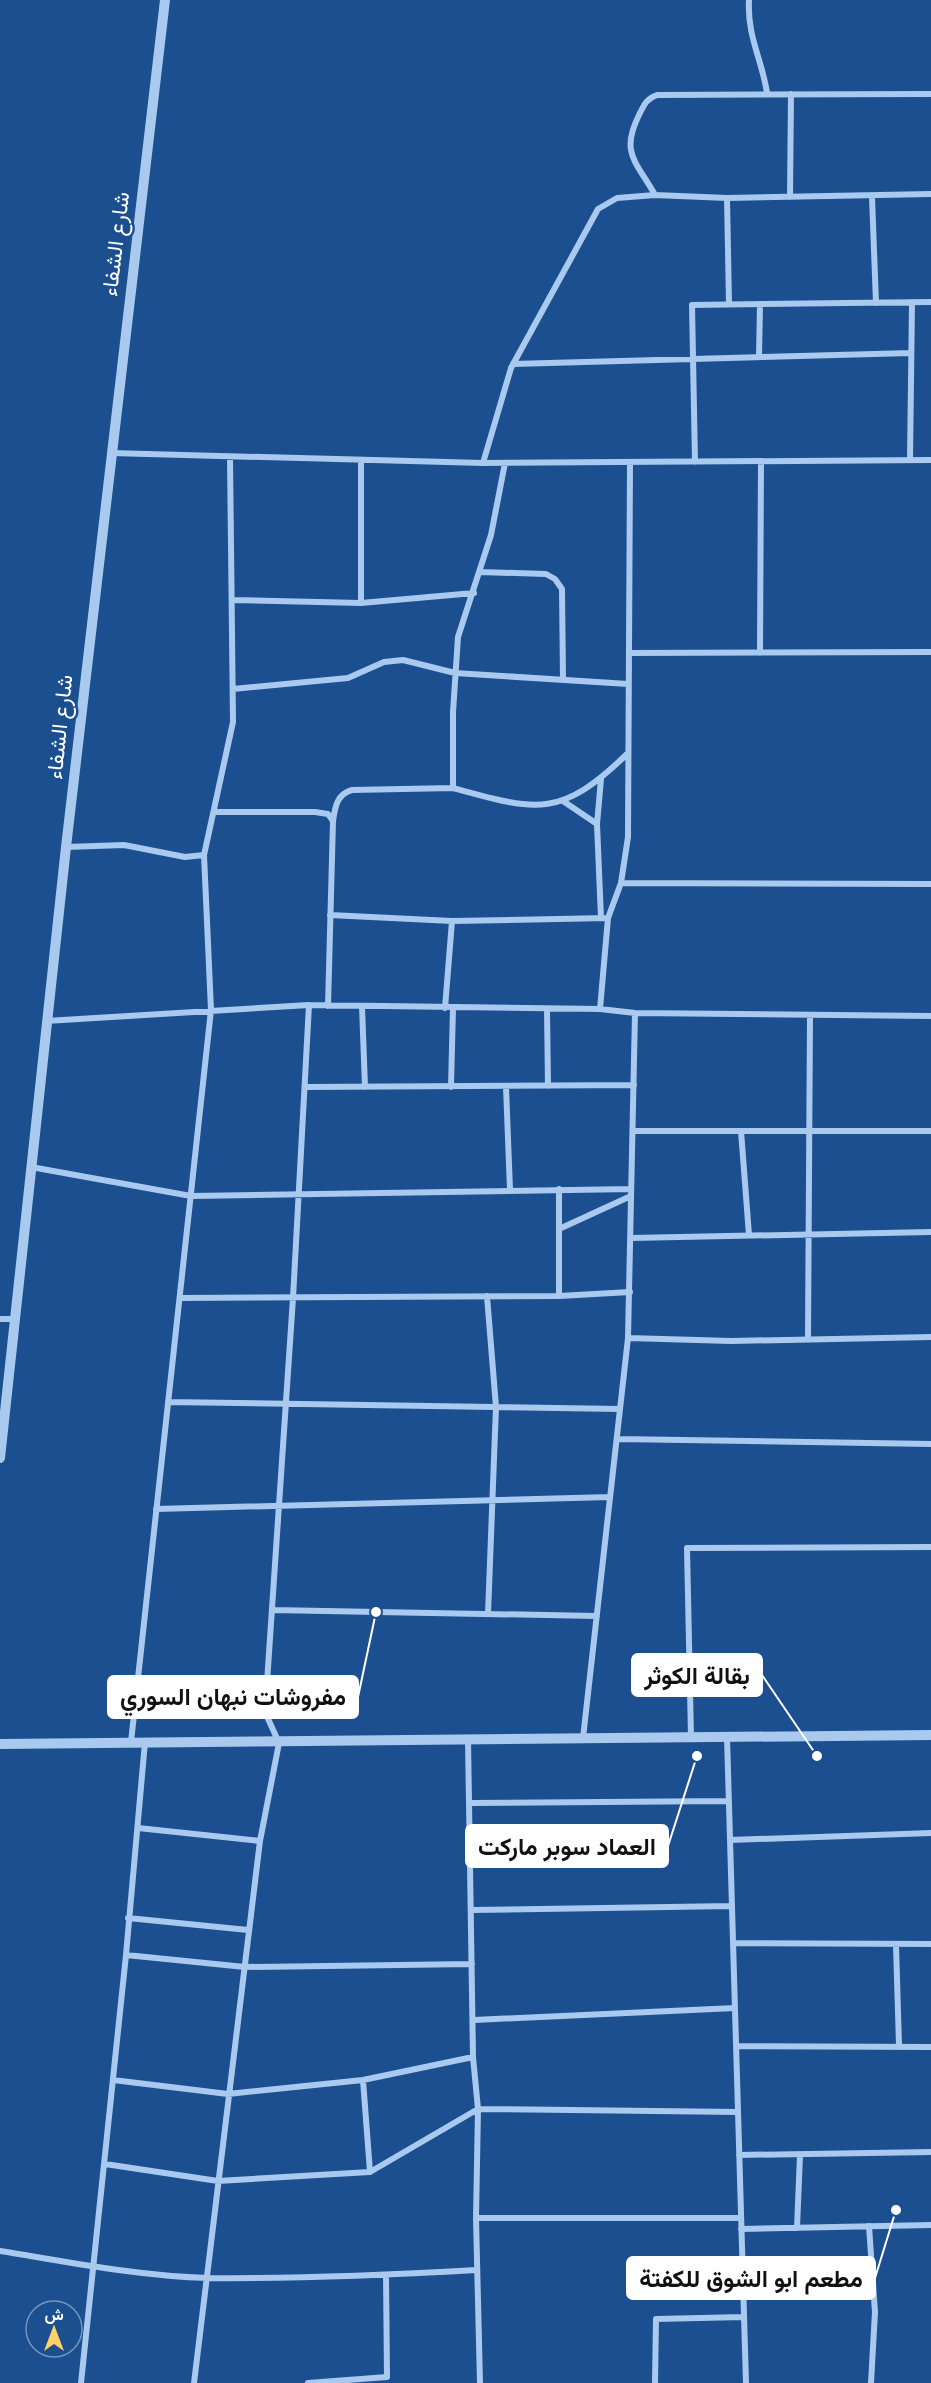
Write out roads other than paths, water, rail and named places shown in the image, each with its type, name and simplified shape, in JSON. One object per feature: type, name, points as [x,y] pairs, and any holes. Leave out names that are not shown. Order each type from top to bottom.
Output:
[{"type":"street","name":"شارع الشفاء","points":[[0,1458],[2,1420],[15,1319],[46,1021],[165,0]]},
{"type":"street","points":[[749,0],[749,29],[764,75],[767,93]]},
{"type":"street","points":[[790,197],[791,94]]},
{"type":"street","points":[[655,195],[628,147],[632,128],[649,98],[657,95],[931,94]]},
{"type":"street","points":[[483,463],[513,364],[598,209],[617,198],[655,195],[727,198],[872,197],[931,194]]},
{"type":"street","points":[[872,197],[876,303]]},
{"type":"street","points":[[727,198],[729,304]]},
{"type":"street","points":[[910,460],[912,302]]},
{"type":"street","points":[[694,462],[692,305],[931,302]]},
{"type":"street","points":[[759,357],[760,304]]},
{"type":"street","points":[[513,364],[911,353]]},
{"type":"street","points":[[111,453],[483,463],[931,460]]},
{"type":"street","points":[[131,1742],[211,1010],[204,855],[216,812],[233,722],[230,457]]},
{"type":"street","points":[[361,460],[361,603]]},
{"type":"street","points":[[760,652],[761,461]]},
{"type":"street","points":[[453,788],[455,673],[458,637],[480,573],[505,463]]},
{"type":"street","points":[[605,918],[621,883],[628,837],[630,463]]},
{"type":"street","points":[[480,573],[546,574],[555,579],[562,589],[563,680]]},
{"type":"street","points":[[233,600],[361,603],[474,593]]},
{"type":"street","points":[[629,653],[931,652]]},
{"type":"street","points":[[233,689],[348,678],[384,663],[403,660],[455,673],[628,684]]},
{"type":"street","points":[[328,1006],[333,821],[335,806],[340,796],[352,790],[453,788],[529,806],[545,806],[563,801],[601,779],[627,754]]},
{"type":"street","points":[[600,1009],[605,918],[597,824],[601,779]]},
{"type":"street","points":[[563,801],[597,824]]},
{"type":"street","points":[[216,812],[315,812],[328,814],[333,821]]},
{"type":"street","points":[[66,847],[124,845],[185,857],[204,855]]},
{"type":"street","points":[[621,883],[931,884]]},
{"type":"street","points":[[330,915],[452,921],[605,918]]},
{"type":"street","points":[[445,1008],[452,921]]},
{"type":"street","points":[[46,1021],[309,1005],[600,1009],[635,1014],[931,1016]]},
{"type":"street","points":[[194,2383],[248,1929],[260,1841],[279,1743],[265,1712],[293,1298],[309,1005]]},
{"type":"street","points":[[362,1006],[365,1087]]},
{"type":"street","points":[[451,1087],[453,1008]]},
{"type":"street","points":[[548,1009],[548,1086]]},
{"type":"street","points":[[583,1738],[628,1338],[635,1014]]},
{"type":"street","points":[[808,1338],[810,1015]]},
{"type":"street","points":[[306,1087],[634,1086]]},
{"type":"street","points":[[506,1087],[510,1190]]},
{"type":"street","points":[[633,1131],[931,1131]]},
{"type":"street","points":[[741,1131],[749,1235]]},
{"type":"street","points":[[31,1167],[190,1196],[558,1189],[631,1192]]},
{"type":"street","points":[[558,1189],[559,1296]]},
{"type":"street","points":[[559,1229],[631,1192]]},
{"type":"street","points":[[630,1238],[931,1232]]},
{"type":"street","points":[[180,1298],[559,1296],[630,1292]]},
{"type":"street","points":[[488,1296],[496,1407],[488,1614]]},
{"type":"street","points":[[0,1320],[15,1319]]},
{"type":"street","points":[[628,1338],[731,1341],[931,1337]]},
{"type":"street","points":[[168,1402],[620,1409]]},
{"type":"street","points":[[617,1439],[931,1444]]},
{"type":"street","points":[[156,1509],[610,1497]]},
{"type":"street","points":[[692,1737],[687,1548],[931,1547]]},
{"type":"street","points":[[272,1610],[597,1616]]},
{"type":"street","points":[[0,1744],[931,1735]]},
{"type":"street","points":[[727,1737],[746,2383]]},
{"type":"street","points":[[468,1739],[473,2057],[478,2109],[476,2218],[480,2383]]},
{"type":"street","points":[[81,2383],[126,1955],[145,1742]]},
{"type":"street","points":[[470,1803],[729,1801]]},
{"type":"street","points":[[138,1828],[260,1841]]},
{"type":"street","points":[[730,1840],[931,1833]]},
{"type":"street","points":[[472,1910],[732,1906]]},
{"type":"street","points":[[129,1918],[248,1929]]},
{"type":"street","points":[[733,1943],[931,1944]]},
{"type":"street","points":[[896,1945],[899,2045]]},
{"type":"street","points":[[126,1955],[245,1967],[472,1964]]},
{"type":"street","points":[[474,2020],[735,2008]]},
{"type":"street","points":[[736,2046],[899,2045],[931,2047]]},
{"type":"street","points":[[113,2080],[228,2094],[363,2080],[473,2057]]},
{"type":"street","points":[[363,2080],[370,2172]]},
{"type":"street","points":[[105,2164],[218,2181],[370,2172],[478,2109],[738,2112]]},
{"type":"street","points":[[739,2155],[931,2152]]},
{"type":"street","points":[[797,2228],[800,2155]]},
{"type":"street","points":[[476,2218],[741,2218]]},
{"type":"street","points":[[741,2229],[931,2224]]},
{"type":"street","points":[[869,2226],[875,2312],[871,2383]]},
{"type":"street","points":[[0,2252],[94,2266],[206,2278],[386,2275],[477,2270]]},
{"type":"street","points":[[309,2383],[387,2377],[386,2275]]},
{"type":"street","points":[[655,2383],[656,2319],[744,2317]]},
{"type":"place","name":"مفروشات نبهان السوري","points":[[376,1612]]},
{"type":"place","name":"العماد سوبر ماركت","points":[[697,1756]]},
{"type":"place","name":"بقالة الكوثر","points":[[817,1756]]},
{"type":"place","name":"مطعم ابو الشوق للكفتة","points":[[896,2210]]}]
